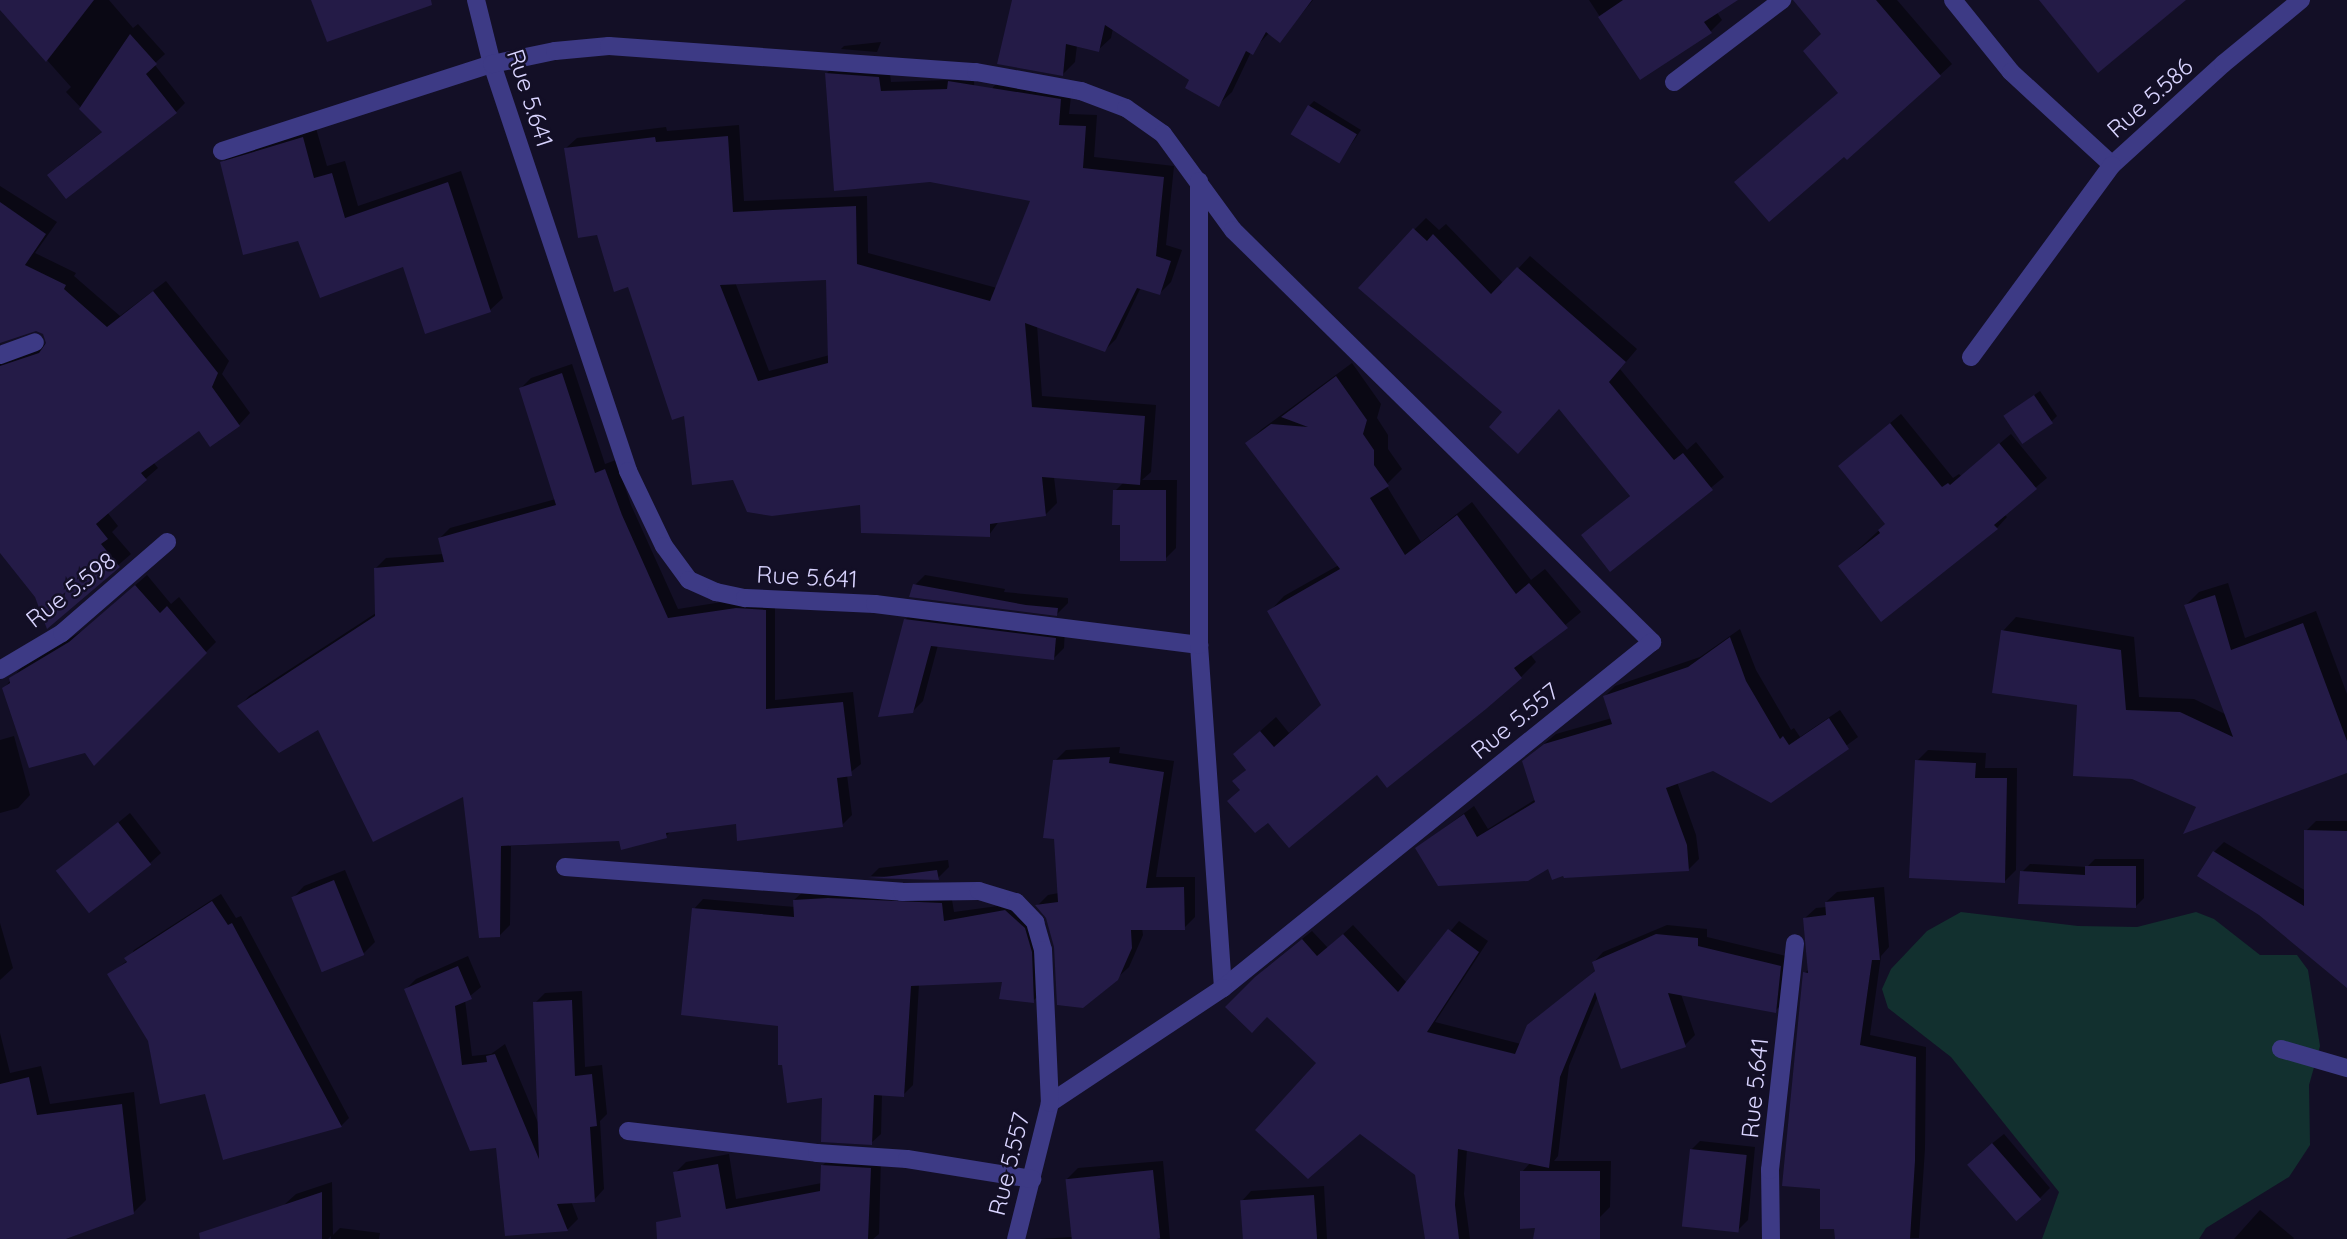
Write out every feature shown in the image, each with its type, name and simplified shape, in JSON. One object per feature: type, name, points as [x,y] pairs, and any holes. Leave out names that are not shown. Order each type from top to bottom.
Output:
[{"type":"street","name":"Rue 5.641","points":[[475,0],[492,64],[628,471],[664,546],[689,580],[716,592],[745,598],[875,604],[1199,645]]},
{"type":"street","points":[[1674,82],[1782,0]]},
{"type":"street","name":"Rue 5.586","points":[[1953,0],[2011,72],[2112,165],[2223,64],[2301,0]]},
{"type":"street","points":[[222,151],[492,64],[555,51],[609,46],[976,72],[1081,92],[1126,108],[1163,134],[1199,181],[1199,645],[1223,988]]},
{"type":"street","points":[[1970,358],[2112,165]]},
{"type":"street","name":"Rue 5.557","points":[[1016,1239],[1050,1103],[1223,988],[1652,642],[1233,230],[1199,181]]},
{"type":"street","points":[[0,355],[35,342]]},
{"type":"street","name":"Rue 5.598","points":[[0,670],[62,633],[167,542]]},
{"type":"street","points":[[565,867],[902,892],[979,891],[1016,902],[1035,922],[1043,950],[1050,1103]]},
{"type":"street","name":"Rue 5.641","points":[[1772,1239],[1770,1170],[1795,943]]},
{"type":"street","points":[[2281,1049],[2347,1068]]},
{"type":"street","points":[[628,1131],[817,1153],[907,1159],[1032,1178]]},
{"type":"green space","points":[[1961,912],[2078,926],[2137,927],[2196,912],[2214,919],[2260,955],[2297,955],[2308,970],[2320,1046],[2309,1085],[2310,1145],[2289,1177],[2206,1228],[2199,1239],[2042,1239],[2059,1192],[1951,1057],[1888,1008],[1882,989],[1891,969],[1927,931]]},
{"type":"building","points":[[0,0],[94,0],[46,62],[0,10]]},
{"type":"building","points":[[311,0],[431,0],[432,5],[327,42]]},
{"type":"building","points":[[1012,0],[1312,0],[1280,43],[1266,32],[1253,55],[1246,51],[1219,107],[1185,88],[1189,80],[1105,25],[1099,52],[1066,44],[1063,76],[997,64]]},
{"type":"building","points":[[1623,0],[1738,0],[1704,22],[1712,33],[1640,80],[1598,17]]},
{"type":"building","points":[[1793,0],[1876,0],[1941,76],[1847,160],[1844,157],[1769,222],[1734,182],[1838,93],[1803,51],[1821,34]]},
{"type":"building","points":[[2039,0],[2186,0],[2098,73]]},
{"type":"building","points":[[130,34],[157,64],[146,74],[177,113],[66,199],[47,175],[102,132],[79,109]]},
{"type":"building","points":[[825,73],[879,77],[881,91],[947,89],[948,81],[1061,99],[1059,125],[1086,126],[1083,168],[1164,177],[1156,256],[1171,261],[1160,295],[1137,288],[1105,352],[1025,323],[1032,407],[1145,416],[1140,485],[1042,477],[1046,516],[990,524],[990,537],[861,533],[860,505],[772,516],[747,512],[733,480],[692,485],[684,416],[672,420],[628,287],[614,292],[597,235],[578,238],[564,148],[655,137],[656,142],[728,136],[733,212],[856,206],[857,264],[990,301],[1030,201],[930,182],[834,191]],"holes":[[[826,280],[828,363],[758,381],[720,285]]]},
{"type":"building","points":[[1308,105],[1357,134],[1339,164],[1290,134]]},
{"type":"building","points":[[303,137],[314,178],[332,173],[345,218],[448,182],[491,312],[425,334],[403,267],[320,298],[298,241],[243,255],[220,162]]},
{"type":"building","points":[[0,202],[46,234],[25,265],[66,285],[64,289],[107,327],[153,291],[218,373],[212,387],[240,426],[210,447],[199,431],[141,473],[147,480],[96,524],[108,539],[101,544],[120,567],[47,629],[35,597],[0,553],[0,366],[39,353],[46,343],[43,334],[36,331],[0,343]]},
{"type":"building","points":[[1413,228],[1427,241],[1433,234],[1491,294],[1517,267],[1626,362],[1609,382],[1674,460],[1683,453],[1713,490],[1610,572],[1581,535],[1630,496],[1559,409],[1518,454],[1489,427],[1502,412],[1358,288]]},
{"type":"building","points":[[562,373],[595,473],[605,469],[622,515],[668,618],[736,608],[766,610],[766,709],[843,702],[852,776],[837,778],[843,827],[737,841],[736,824],[666,833],[667,838],[621,850],[619,841],[501,846],[500,937],[479,938],[463,797],[373,842],[318,730],[279,753],[237,706],[375,616],[374,568],[444,562],[438,538],[556,505],[519,388]]},
{"type":"building","points":[[1336,376],[1367,420],[1363,434],[1374,450],[1374,465],[1389,486],[1370,498],[1405,555],[1457,515],[1516,594],[1529,583],[1568,628],[1514,668],[1522,678],[1387,788],[1377,775],[1289,848],[1268,823],[1255,833],[1227,801],[1240,790],[1232,781],[1246,770],[1233,754],[1260,731],[1274,747],[1321,705],[1267,611],[1340,569],[1245,443],[1271,424],[1308,427],[1281,417]]},
{"type":"building","points":[[2034,395],[2053,423],[2022,444],[2003,416]]},
{"type":"building","points":[[1890,423],[1942,487],[1948,483],[1950,485],[1999,443],[2037,489],[1994,525],[1998,529],[1881,622],[1838,566],[1880,533],[1878,530],[1885,524],[1838,466]]},
{"type":"building","points":[[1113,490],[1166,490],[1166,561],[1120,561],[1120,525],[1112,525]]},
{"type":"building","points":[[913,584],[1026,605],[1058,608],[1057,616],[909,597]]},
{"type":"building","points":[[135,585],[160,613],[167,606],[207,653],[94,766],[85,753],[29,768],[2,688],[10,683],[9,678],[69,642]]},
{"type":"building","points":[[2215,595],[2231,650],[2303,623],[2347,741],[2347,773],[2183,834],[2196,807],[2132,779],[2073,776],[2077,705],[1992,693],[2001,630],[2121,650],[2126,710],[2180,712],[2233,737],[2184,605]]},
{"type":"building","points":[[904,619],[1056,638],[1054,660],[931,646],[913,713],[878,717]]},
{"type":"building","points":[[1730,637],[1746,681],[1780,739],[1783,736],[1789,745],[1829,718],[1849,749],[1771,803],[1713,771],[1666,788],[1687,845],[1689,871],[1563,876],[1552,880],[1548,869],[1528,881],[1438,886],[1415,848],[1464,814],[1477,837],[1535,802],[1522,761],[1544,744],[1612,724],[1603,696],[1688,667]]},
{"type":"building","points":[[1110,757],[1109,763],[1164,772],[1146,888],[1184,887],[1185,930],[1131,930],[1132,948],[1118,980],[1083,1008],[1057,1005],[1054,947],[1046,918],[1035,905],[1058,902],[1054,839],[1043,838],[1053,760]]},
{"type":"building","points":[[1915,760],[1976,763],[1975,778],[2007,778],[2005,883],[1909,878]]},
{"type":"building","points":[[118,822],[151,865],[89,913],[56,871]]},
{"type":"building","points":[[2304,830],[2347,831],[2347,988],[2259,915],[2197,876],[2213,851],[2304,906]]},
{"type":"building","points":[[2085,866],[2136,866],[2136,908],[2018,904],[2020,871],[2085,875]]},
{"type":"building","points":[[937,870],[939,880],[867,878],[884,877]]},
{"type":"building","points":[[334,880],[364,955],[322,972],[291,897]]},
{"type":"building","points":[[1874,897],[1880,960],[1872,960],[1860,1045],[1916,1057],[1915,1161],[1910,1239],[1835,1239],[1834,1229],[1820,1229],[1820,1189],[1782,1186],[1803,972],[1808,973],[1803,918],[1826,915],[1825,902]]},
{"type":"building","points":[[828,898],[942,903],[944,921],[1005,910],[1025,928],[1032,952],[1034,1003],[999,999],[1002,982],[911,986],[904,1097],[874,1095],[872,1145],[821,1142],[822,1098],[787,1103],[782,1065],[778,1065],[778,1026],[681,1015],[692,908],[794,917],[793,900]]},
{"type":"building","points":[[212,901],[228,925],[232,923],[342,1127],[223,1160],[205,1094],[160,1104],[148,1041],[107,974],[127,962],[124,958]]},
{"type":"building","points":[[1448,929],[1479,952],[1427,1032],[1515,1054],[1527,1025],[1595,971],[1592,962],[1656,934],[1698,938],[1698,946],[1781,966],[1776,1013],[1668,993],[1686,1047],[1621,1069],[1595,992],[1560,1077],[1549,1168],[1458,1149],[1455,1205],[1459,1239],[1425,1239],[1415,1175],[1360,1134],[1308,1179],[1255,1130],[1316,1063],[1267,1017],[1252,1033],[1225,1007],[1255,977],[1302,939],[1317,956],[1343,934],[1398,992]]},
{"type":"building","points":[[458,966],[472,999],[455,1006],[462,1065],[487,1062],[486,1056],[495,1054],[539,1159],[533,1002],[572,1000],[575,1076],[592,1074],[597,1126],[590,1127],[595,1202],[557,1204],[568,1231],[505,1236],[496,1148],[470,1151],[404,989]]},
{"type":"building","points":[[29,1077],[37,1115],[122,1104],[134,1214],[66,1239],[0,1239],[0,1084]]},
{"type":"building","points":[[1992,1143],[2041,1200],[2016,1221],[1967,1165]]},
{"type":"building","points":[[1690,1149],[1747,1155],[1739,1233],[1682,1227]]},
{"type":"building","points":[[718,1164],[726,1209],[820,1191],[821,1165],[871,1168],[868,1239],[657,1239],[656,1222],[681,1217],[673,1172]]},
{"type":"building","points":[[1153,1170],[1160,1239],[1072,1239],[1065,1179]]},
{"type":"building","points":[[1520,1171],[1600,1171],[1600,1239],[1533,1239],[1535,1228],[1520,1229]]},
{"type":"building","points":[[322,1192],[322,1239],[200,1239],[199,1233]]},
{"type":"building","points":[[1314,1195],[1317,1239],[1243,1239],[1240,1200]]}]
